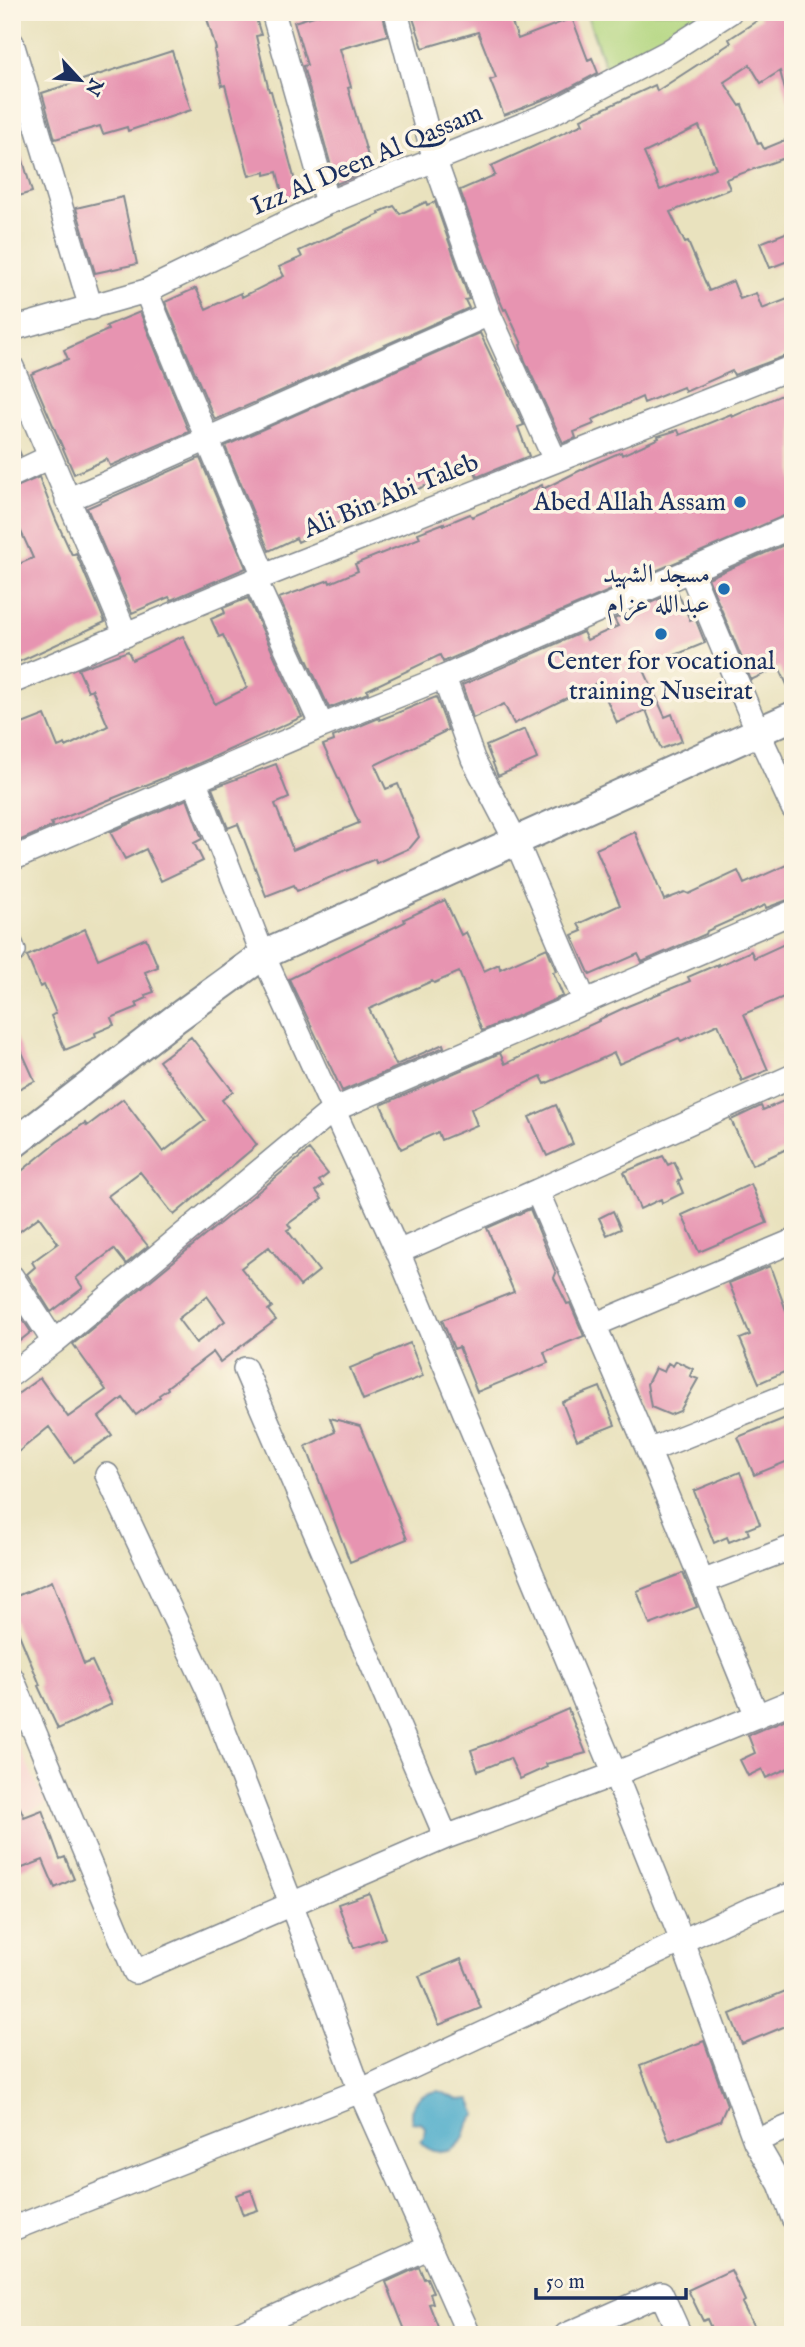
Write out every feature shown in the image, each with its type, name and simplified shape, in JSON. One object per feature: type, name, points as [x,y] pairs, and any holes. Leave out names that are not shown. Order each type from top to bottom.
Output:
[{"type":"street","points":[[273,12],[327,203]]},
{"type":"street","points":[[396,12],[435,161],[489,314],[555,460]]},
{"type":"street","name":"Izz Al Deen Al Qassam","points":[[12,329],[146,291],[327,203],[552,113],[668,52],[730,12]]},
{"type":"street","points":[[12,43],[91,308]]},
{"type":"street","points":[[146,291],[259,578],[322,726]]},
{"type":"street","points":[[67,500],[489,314]]},
{"type":"street","points":[[12,367],[126,635]]},
{"type":"street","name":"Ali Bin Abi Taleb","points":[[12,682],[259,578],[793,367]]},
{"type":"street","points":[[12,474],[50,457]]},
{"type":"street","points":[[12,859],[793,526]]},
{"type":"street","points":[[690,570],[793,808]]},
{"type":"street","points":[[444,677],[473,759],[516,841],[585,1002]]},
{"type":"street","points":[[12,1145],[175,1019],[264,955],[793,716]]},
{"type":"street","points":[[195,782],[264,955],[398,1252],[615,1774],[682,1941],[755,2141],[780,2184],[793,2218]]},
{"type":"street","points":[[12,1374],[333,1110],[793,912]]},
{"type":"street","points":[[12,946],[12,952]]},
{"type":"street","points":[[398,1252],[793,1076]]},
{"type":"street","points":[[537,1191],[758,1716]]},
{"type":"street","points":[[594,1325],[793,1241]]},
{"type":"street","points":[[12,1277],[54,1342]]},
{"type":"street","points":[[245,1369],[446,1836]]},
{"type":"street","points":[[648,1451],[793,1394]]},
{"type":"street","points":[[107,1475],[208,1690],[291,1903],[360,2091],[469,2335]]},
{"type":"street","points":[[702,1582],[793,1547]]},
{"type":"street","points":[[12,1678],[135,1972],[446,1836],[615,1774],[793,1701]]},
{"type":"street","points":[[12,2229],[360,2091],[749,1910],[793,1894]]},
{"type":"street","points":[[755,2141],[793,2125]]},
{"type":"street","points":[[236,2335],[430,2247]]},
{"type":"street","points":[[566,2335],[662,2293],[680,2335]]},
{"type":"shaded area","points":[[12,1731],[46,1804],[12,1819]]},
{"type":"green space","points":[[586,12],[729,12],[611,84]]},
{"type":"water","points":[[439,2091],[459,2100],[470,2099],[477,2115],[469,2122],[460,2143],[445,2152],[428,2149],[420,2141],[424,2137],[425,2127],[421,2123],[412,2122],[411,2115],[417,2100],[426,2094]]},
{"type":"building","points":[[205,12],[254,12],[261,35],[256,36],[269,91],[299,196],[284,201],[277,172],[249,176],[225,85],[222,86],[214,50],[216,49]]},
{"type":"building","points":[[327,12],[382,12],[388,35],[340,49],[351,87],[348,88],[372,170],[336,184],[303,66],[307,65],[294,22]]},
{"type":"building","points":[[411,12],[452,12],[454,20],[474,12],[508,12],[518,39],[572,18],[588,60],[592,58],[598,73],[558,94],[504,115],[490,80],[496,78],[478,32],[423,48]]},
{"type":"building","points":[[757,12],[789,12],[793,18],[793,100],[788,101],[780,71],[761,83],[750,65],[724,82],[740,106],[742,105],[758,144],[761,143],[764,149],[793,137],[793,155],[726,179],[730,189],[670,212],[685,243],[688,242],[709,291],[733,281],[740,299],[756,293],[762,309],[793,297],[793,353],[734,375],[732,371],[685,392],[683,387],[644,403],[642,397],[592,420],[594,424],[574,432],[576,438],[563,443],[525,361],[520,345],[522,344],[498,296],[460,190],[495,175],[491,166],[583,124],[581,119],[655,85],[657,91],[731,43],[729,39],[761,18]],"holes":[[[699,126],[716,168],[660,190],[644,153]]]},
{"type":"building","points":[[172,51],[191,110],[128,131],[127,127],[103,134],[100,126],[55,139],[42,93]]},
{"type":"building","points":[[17,139],[32,192],[12,198],[12,140]]},
{"type":"building","points":[[123,197],[137,264],[95,273],[76,208]]},
{"type":"building","points":[[426,202],[427,205],[435,202],[469,299],[465,300],[469,308],[215,420],[165,302],[196,288],[206,309],[241,293],[242,297],[284,276],[279,267],[302,257],[299,251],[394,206],[400,214]]},
{"type":"building","points":[[793,230],[793,259],[770,268],[760,243]]},
{"type":"building","points":[[140,312],[189,432],[110,466],[107,459],[74,474],[31,374],[68,359],[64,350],[108,330],[106,326]]},
{"type":"building","points":[[480,333],[524,425],[518,427],[529,456],[477,477],[474,468],[426,488],[425,486],[409,493],[407,490],[298,542],[296,538],[269,551],[225,446]]},
{"type":"building","points":[[786,393],[793,410],[793,512],[443,662],[440,655],[367,690],[368,693],[329,708],[279,598],[329,580],[330,583],[358,571],[355,564],[420,538],[418,533],[470,514],[472,517],[542,485],[543,489],[591,465],[621,452],[622,455],[659,438],[658,436],[678,430],[680,435],[731,414],[732,417]]},
{"type":"building","points":[[12,435],[21,455],[12,459]]},
{"type":"building","points":[[200,458],[246,568],[171,600],[169,597],[132,613],[87,508]]},
{"type":"building","points":[[39,477],[56,520],[72,555],[76,553],[105,622],[12,665],[12,567],[33,558],[19,527],[16,529],[12,520],[12,489]]},
{"type":"building","points":[[793,541],[793,698],[779,667],[751,680],[708,578]]},
{"type":"building","points":[[677,591],[690,620],[695,618],[705,643],[643,668],[665,717],[672,714],[682,741],[661,749],[646,710],[617,723],[599,682],[514,724],[504,704],[473,718],[462,685],[583,632],[587,640],[618,626],[614,619]]},
{"type":"building","points":[[248,598],[302,717],[191,767],[51,823],[53,826],[12,844],[12,728],[45,715],[58,747],[65,744],[66,747],[108,726],[92,689],[88,691],[78,669],[128,651],[132,660],[183,636],[215,704],[247,688],[223,635],[219,637],[211,619],[225,613],[223,608]]},
{"type":"building","points":[[436,697],[448,730],[375,765],[386,789],[398,784],[419,837],[410,848],[376,863],[375,859],[297,891],[294,885],[266,896],[238,824],[228,828],[212,788],[276,764],[289,798],[275,804],[293,850],[359,823],[323,745],[334,741],[333,737]]},
{"type":"building","points":[[525,729],[537,759],[498,776],[486,746]]},
{"type":"building","points":[[187,799],[202,839],[194,843],[203,861],[161,881],[146,849],[125,859],[110,832]]},
{"type":"building","points":[[635,832],[664,900],[685,892],[689,894],[738,871],[744,884],[793,862],[793,898],[766,908],[765,905],[642,962],[638,954],[590,975],[572,935],[582,931],[578,924],[620,905],[596,849]]},
{"type":"building","points":[[445,900],[461,935],[466,932],[484,971],[499,964],[500,969],[547,948],[563,996],[482,1031],[459,972],[434,983],[432,981],[369,1009],[396,1065],[443,1044],[444,1047],[342,1091],[289,979]]},
{"type":"building","points":[[85,929],[98,959],[146,938],[158,967],[145,972],[154,992],[145,995],[147,998],[136,1003],[138,1007],[111,1018],[114,1025],[95,1033],[96,1037],[65,1050],[51,1016],[56,1013],[44,985],[40,987],[27,956]]},
{"type":"building","points":[[793,940],[793,993],[744,1014],[768,1070],[742,1081],[718,1024],[619,1064],[614,1053],[545,1084],[541,1076],[471,1109],[477,1125],[441,1140],[438,1132],[401,1149],[381,1105],[500,1053],[505,1064],[628,1006],[690,981],[688,977],[718,964],[751,951],[754,958]]},
{"type":"building","points":[[12,1030],[35,1081],[12,1092]]},
{"type":"building","points":[[191,1037],[233,1091],[222,1100],[257,1145],[174,1215],[140,1172],[108,1196],[148,1246],[126,1264],[114,1249],[76,1278],[83,1288],[51,1312],[27,1274],[35,1267],[32,1262],[58,1243],[39,1217],[12,1237],[12,1179],[57,1142],[85,1123],[87,1126],[123,1099],[163,1152],[205,1120],[159,1061]]},
{"type":"building","points":[[793,1097],[793,1146],[752,1165],[731,1120],[761,1106],[763,1110]]},
{"type":"building","points":[[556,1105],[573,1144],[547,1156],[529,1117]]},
{"type":"building","points":[[309,1150],[328,1174],[319,1181],[323,1186],[316,1191],[322,1199],[288,1224],[291,1228],[287,1230],[319,1271],[300,1286],[269,1247],[241,1268],[272,1307],[268,1310],[276,1320],[220,1362],[213,1352],[136,1415],[123,1398],[99,1417],[112,1435],[74,1462],[49,1427],[12,1457],[12,1398],[40,1378],[68,1417],[106,1390],[73,1344]],"holes":[[[207,1296],[225,1321],[196,1343],[178,1319]]]},
{"type":"building","points":[[663,1156],[668,1165],[674,1162],[682,1179],[678,1181],[683,1193],[640,1209],[624,1172]]},
{"type":"building","points":[[751,1184],[767,1223],[699,1252],[682,1215]]},
{"type":"building","points":[[530,1209],[556,1273],[554,1278],[567,1304],[570,1303],[584,1336],[544,1352],[548,1363],[477,1392],[459,1347],[454,1349],[442,1320],[514,1292],[487,1228]]},
{"type":"building","points":[[613,1211],[621,1229],[607,1235],[599,1218]]},
{"type":"building","points":[[770,1266],[788,1316],[793,1314],[793,1364],[788,1366],[789,1370],[759,1383],[740,1339],[750,1335],[729,1283]]},
{"type":"building","points":[[12,1303],[31,1332],[12,1347]]},
{"type":"building","points":[[410,1343],[423,1376],[363,1400],[350,1368]]},
{"type":"building","points":[[676,1361],[693,1369],[690,1376],[698,1379],[680,1411],[670,1415],[651,1407],[647,1384],[655,1368],[664,1372],[668,1363],[673,1366]]},
{"type":"building","points":[[600,1387],[615,1425],[577,1440],[562,1402]]},
{"type":"building","points":[[793,1415],[793,1459],[754,1475],[738,1437]]},
{"type":"building","points":[[330,1418],[360,1426],[407,1539],[350,1562],[306,1446],[335,1432]]},
{"type":"building","points":[[740,1472],[760,1524],[747,1529],[749,1534],[729,1542],[727,1537],[714,1543],[694,1491]]},
{"type":"building","points":[[683,1573],[697,1607],[650,1625],[637,1591]]},
{"type":"building","points":[[52,1581],[84,1664],[92,1661],[112,1704],[58,1729],[38,1686],[40,1685],[12,1617],[12,1598]]},
{"type":"building","points":[[568,1709],[586,1753],[546,1764],[547,1767],[520,1779],[510,1758],[478,1771],[471,1750]]},
{"type":"building","points":[[786,1719],[793,1734],[793,1766],[766,1778],[762,1769],[748,1776],[740,1760],[755,1753],[748,1735]]},
{"type":"building","points":[[12,1789],[24,1817],[42,1810],[60,1859],[65,1857],[74,1879],[55,1888],[43,1860],[12,1872]]},
{"type":"building","points":[[369,1893],[385,1938],[354,1948],[338,1904]]},
{"type":"building","points":[[461,1959],[481,2008],[439,2025],[419,1976]]},
{"type":"building","points":[[793,1988],[793,2023],[742,2044],[730,2014]]},
{"type":"building","points":[[704,2041],[727,2105],[720,2121],[669,2141],[640,2066]]},
{"type":"building","points":[[251,2190],[258,2210],[243,2215],[236,2195]]},
{"type":"building","points":[[419,2267],[433,2292],[430,2293],[433,2303],[429,2304],[441,2335],[407,2335],[386,2282]]},
{"type":"building","points":[[731,2270],[745,2301],[742,2303],[758,2335],[714,2335],[707,2319],[703,2321],[688,2290]]},
{"type":"place","name":"Abed Allah Assam","points":[[740,502]]},
{"type":"place","name":"مسجد الشهيد عبدالله عزام","points":[[724,589]]},
{"type":"place","name":"Center for vocational training Nuseirat","points":[[661,634]]}]
